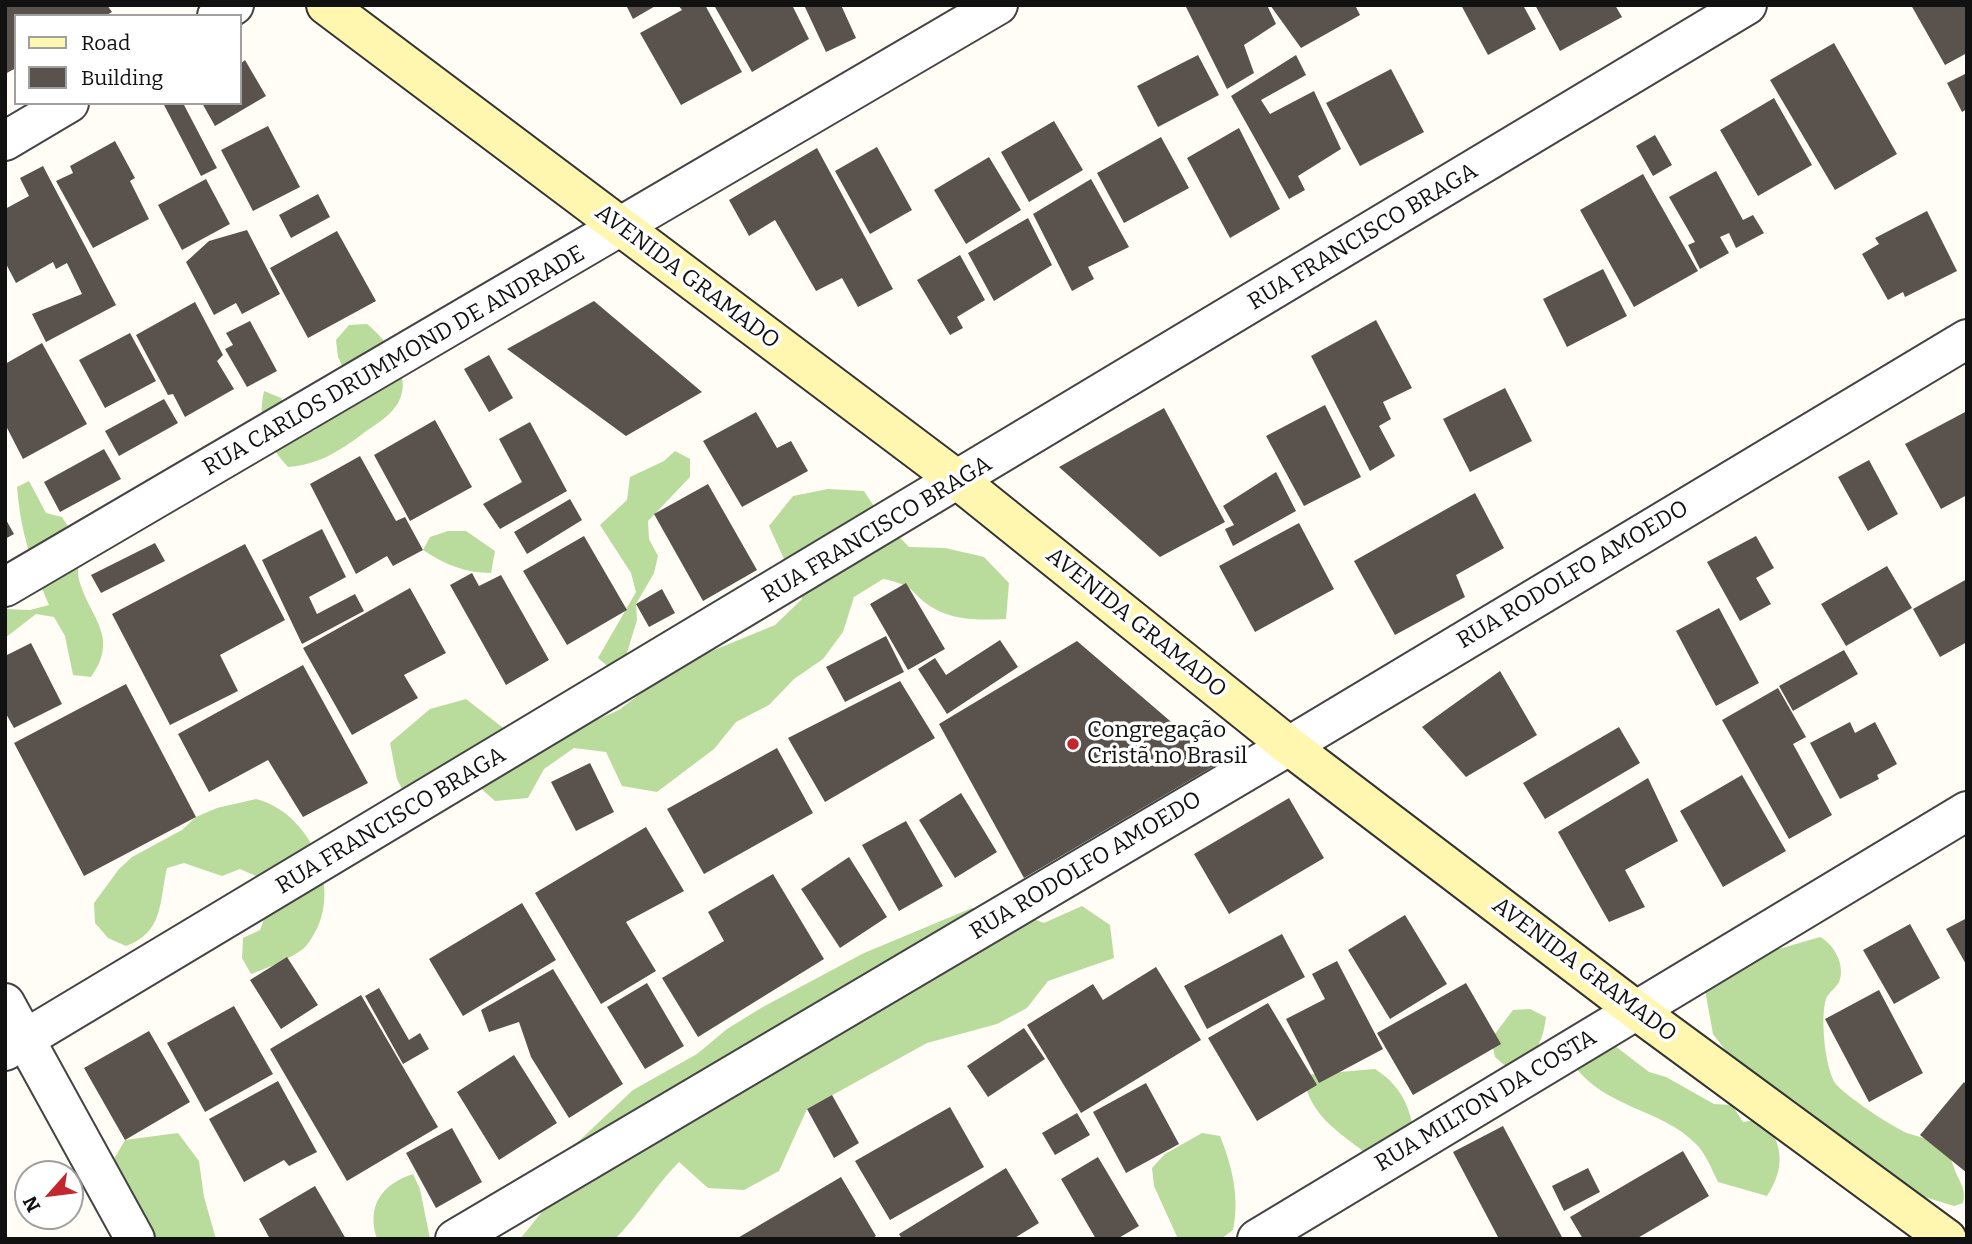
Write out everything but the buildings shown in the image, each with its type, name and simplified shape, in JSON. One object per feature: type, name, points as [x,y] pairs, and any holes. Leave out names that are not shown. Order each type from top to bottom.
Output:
[{"type":"street","name":"AVENIDA GRAMADO","points":[[326,5],[959,481],[1289,746],[1637,1011],[1947,1239]]},
{"type":"street","name":"RUA CARLOS DRUMMOND DE ANDRADE","points":[[5,587],[622,228],[998,5]]},
{"type":"street","name":"RUA FRANCISCO BRAGA","points":[[15,1046],[1747,5]]},
{"type":"street","points":[[5,141],[66,105]]},
{"type":"street","name":"RUA RODOLFO AMOEDO","points":[[455,1239],[1289,746],[1967,339]]},
{"type":"street","name":"RUA MILTON DA COSTA","points":[[1257,1239],[1967,811]]},
{"type":"street","points":[[5,1003],[15,1046],[135,1239]]},
{"type":"green space","points":[[367,324],[383,339],[396,359],[403,382],[398,403],[381,421],[335,452],[308,464],[288,467],[265,432],[262,413],[264,391],[281,398],[296,429],[314,431],[355,393],[338,357],[336,340],[349,325]]},
{"type":"green space","points":[[675,451],[690,459],[690,477],[648,521],[649,539],[658,556],[654,573],[636,604],[637,620],[626,656],[612,670],[598,658],[636,592],[631,573],[600,525],[627,500],[630,477],[664,461]]},
{"type":"green space","points":[[29,481],[46,513],[62,517],[76,543],[79,580],[103,639],[99,663],[91,677],[73,675],[65,636],[54,617],[36,614],[5,638],[5,609],[30,610],[49,605],[32,561],[21,519],[17,487]]},
{"type":"green space","points":[[828,489],[864,491],[883,520],[909,547],[945,548],[984,557],[1009,583],[1006,619],[952,616],[927,604],[909,588],[883,579],[854,597],[843,632],[823,659],[794,679],[769,705],[736,722],[714,749],[657,792],[622,786],[606,752],[574,748],[544,769],[528,798],[495,801],[469,778],[450,808],[414,813],[397,779],[390,743],[430,709],[466,699],[520,741],[553,739],[619,710],[678,665],[775,625],[802,599],[769,526],[793,496]]},
{"type":"green space","points":[[448,531],[466,531],[495,551],[491,573],[455,567],[423,550],[430,537]]},
{"type":"green space","points":[[256,799],[277,808],[295,822],[309,840],[319,861],[324,883],[324,906],[318,927],[300,951],[251,974],[242,958],[243,938],[260,930],[267,911],[269,889],[256,876],[240,869],[222,876],[184,863],[167,868],[161,904],[154,924],[147,933],[126,946],[108,938],[95,923],[94,903],[119,869],[132,857],[182,830],[196,817],[217,808]]},
{"type":"green space","points":[[1082,906],[1110,925],[1114,958],[1048,981],[1027,1008],[997,1024],[927,1043],[807,1109],[779,1171],[744,1190],[708,1188],[679,1162],[615,1239],[520,1239],[546,1207],[549,1163],[580,1140],[633,1090],[697,1054],[727,1029],[761,1008],[864,953],[972,908],[1010,910],[1044,923]]},
{"type":"green space","points":[[1820,937],[1834,950],[1841,969],[1839,982],[1828,995],[1824,1007],[1826,1055],[1831,1076],[1849,1095],[1882,1119],[1903,1131],[1930,1140],[1943,1149],[1963,1187],[1963,1203],[1954,1206],[1915,1194],[1794,1100],[1749,1073],[1713,1034],[1704,984],[1731,963]]},
{"type":"green space","points":[[1530,1009],[1546,1017],[1542,1035],[1530,1056],[1509,1069],[1495,1057],[1491,1039],[1513,1010]]},
{"type":"green space","points":[[1606,1039],[1649,1072],[1666,1077],[1714,1104],[1732,1105],[1743,1122],[1763,1119],[1775,1138],[1780,1157],[1777,1176],[1767,1196],[1718,1182],[1703,1152],[1682,1132],[1617,1100],[1586,1079],[1573,1064]]},
{"type":"green space","points":[[1375,1069],[1390,1080],[1400,1094],[1413,1127],[1366,1153],[1335,1129],[1318,1111],[1306,1088],[1304,1075]]},
{"type":"green space","points":[[178,1133],[199,1161],[204,1197],[216,1239],[147,1239],[125,1198],[114,1159],[125,1140]]},
{"type":"green space","points":[[1202,1133],[1220,1136],[1228,1159],[1236,1206],[1233,1230],[1221,1239],[1178,1239],[1154,1186],[1152,1168],[1165,1154]]},
{"type":"green space","points":[[413,1174],[420,1189],[430,1239],[377,1239],[374,1216],[379,1198],[393,1184]]},
{"type":"place","name":"Congregação Cristã no Brasil","points":[[1073,744]]}]
